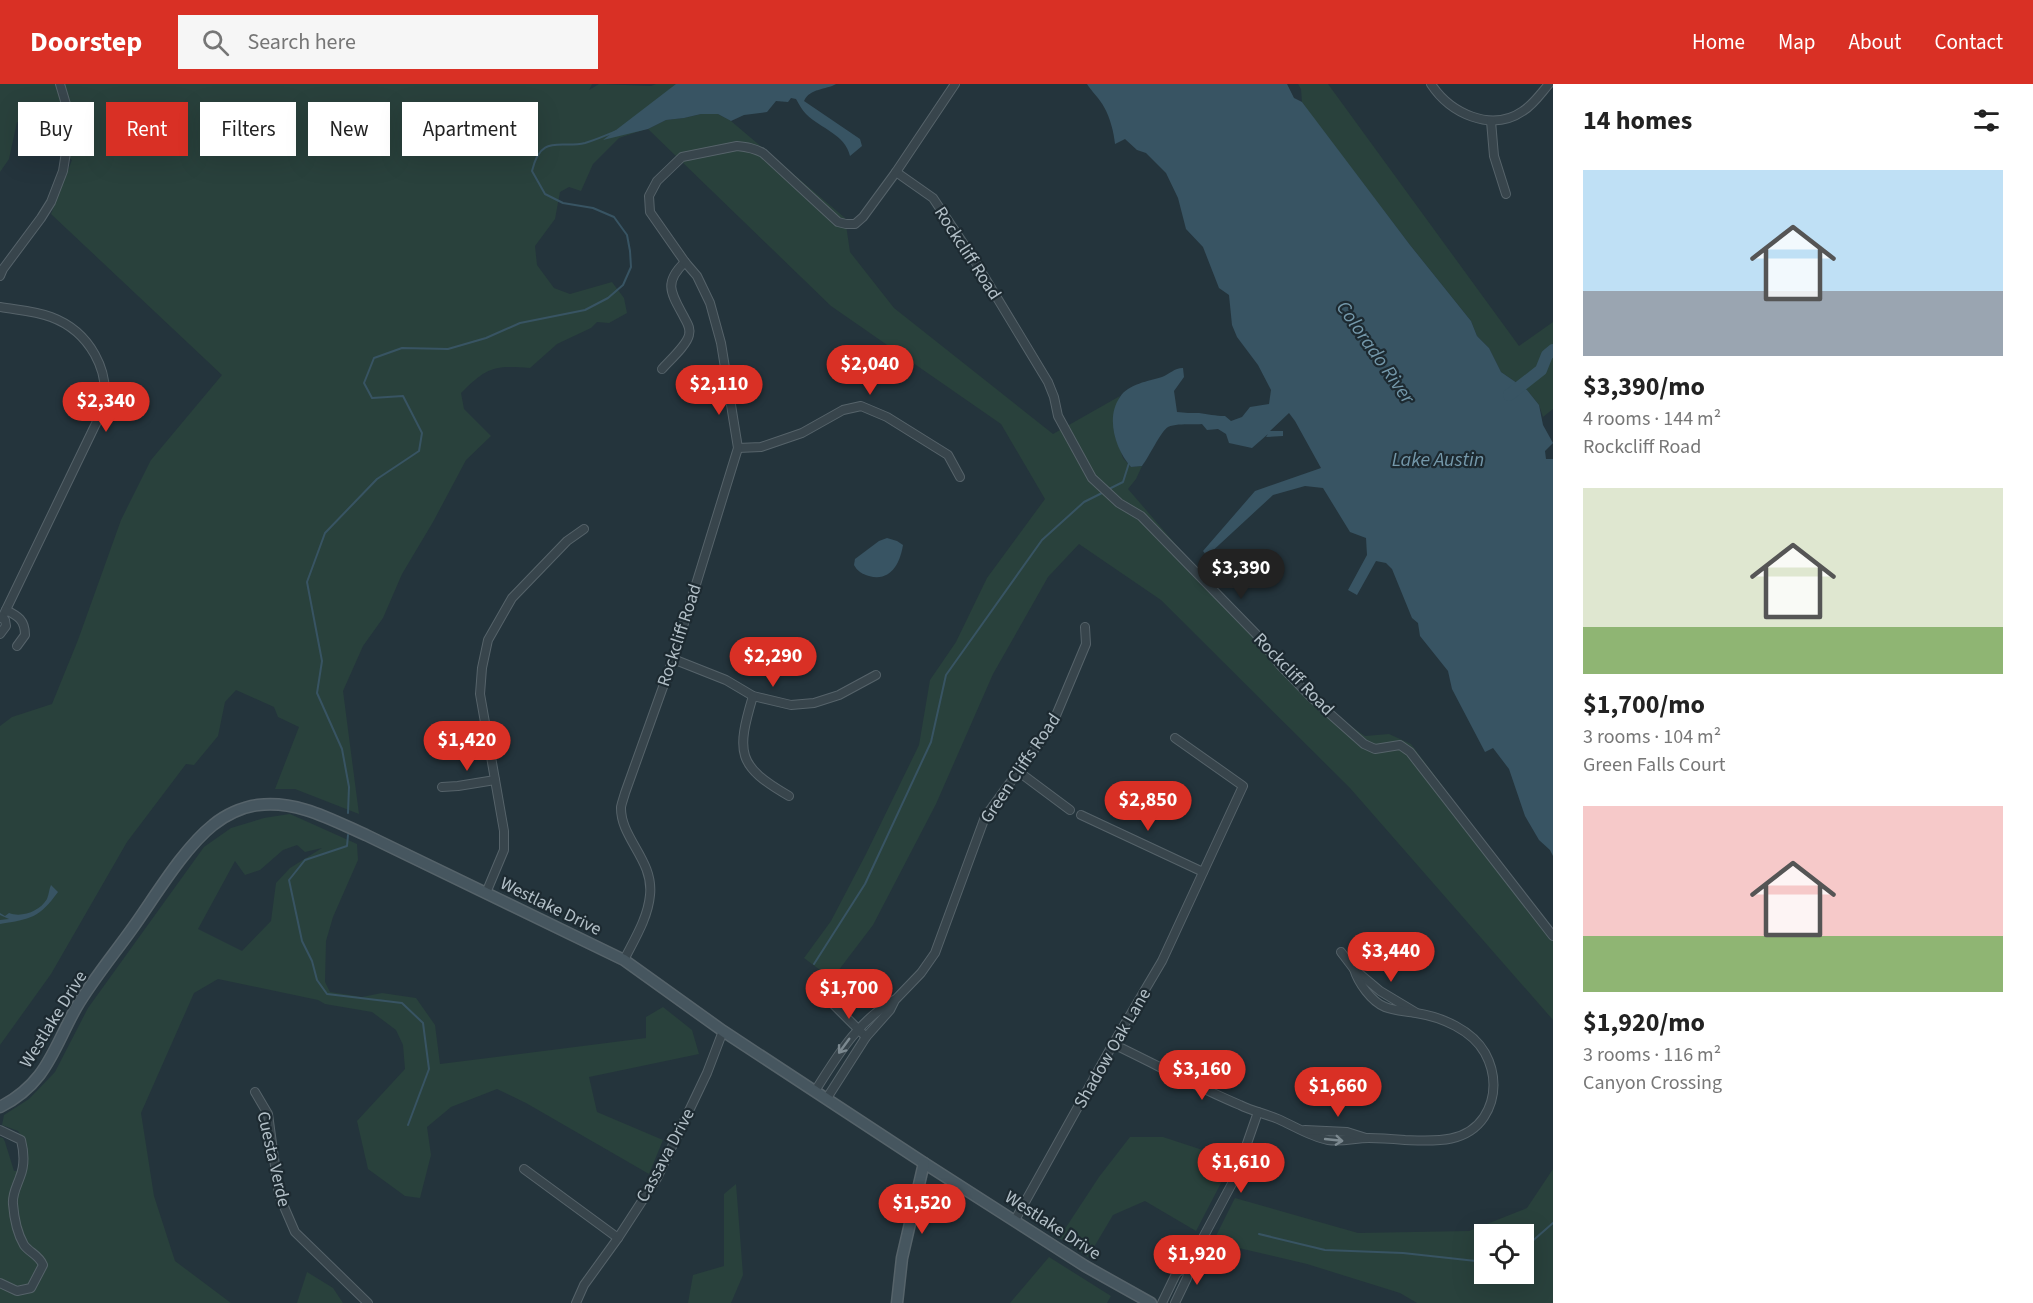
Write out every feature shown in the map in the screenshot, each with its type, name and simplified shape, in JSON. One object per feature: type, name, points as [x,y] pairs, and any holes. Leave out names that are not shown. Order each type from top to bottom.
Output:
[{"type":"street","points":[[0,276],[3,268],[51,202],[63,171],[71,121],[60,84]]},
{"type":"street","points":[[896,172],[955,84]]},
{"type":"street","points":[[1431,84],[1446,103],[1459,111],[1491,121],[1517,115],[1526,110],[1549,84]]},
{"type":"street","points":[[1491,121],[1494,156],[1506,195]]},
{"type":"street","name":"Rockcliff Road","points":[[624,960],[639,932],[651,893],[644,861],[626,829],[621,807],[673,659],[738,448],[721,343],[710,303],[697,276],[684,262],[650,212],[649,196],[657,181],[682,157],[737,146],[754,148],[763,153],[838,222],[855,224],[863,217],[896,172],[933,198],[973,258],[1048,382],[1058,416],[1092,478],[1119,503],[1141,516],[1257,634],[1280,665],[1364,744],[1375,749],[1400,746],[1410,752],[1553,936]]},
{"type":"street","points":[[662,369],[687,340],[690,333],[671,286],[672,274],[684,262]]},
{"type":"street","points":[[0,308],[43,315],[62,322],[82,339],[96,356],[102,368],[106,386],[102,411],[3,615],[6,626],[0,634]]},
{"type":"street","points":[[738,448],[761,447],[802,434],[843,410],[861,406],[887,417],[948,454],[960,477]]},
{"type":"street","points":[[486,893],[504,850],[504,831],[480,694],[482,668],[488,640],[512,598],[567,541],[584,529]]},
{"type":"street","points":[[3,615],[20,618],[25,627],[25,635],[17,646]]},
{"type":"street","name":"Green Cliffs Road","points":[[815,1091],[846,1042],[879,1009],[895,1000],[921,973],[934,953],[985,817],[1052,725],[1086,644],[1084,627]]},
{"type":"street","points":[[673,659],[726,680],[753,696],[791,705],[814,703],[839,695],[876,675]]},
{"type":"street","points":[[753,696],[744,724],[742,745],[748,764],[763,781],[789,796]]},
{"type":"street","name":"Shadow Oak Lane","points":[[1015,1220],[1162,961],[1243,786],[1175,738]]},
{"type":"street","points":[[1019,772],[1070,810]]},
{"type":"street","points":[[442,787],[495,780]]},
{"type":"street","name":"Westlake Drive","points":[[0,1107],[28,1087],[46,1068],[76,1008],[168,877],[196,842],[228,814],[260,804],[295,806],[324,816],[624,960],[723,1031],[924,1163],[1085,1266],[1151,1303]]},
{"type":"street","points":[[1081,815],[1203,872]]},
{"type":"street","points":[[1113,1044],[1239,1105],[1303,1130],[1347,1132],[1367,1138],[1439,1141],[1457,1137],[1472,1130],[1481,1121],[1492,1100],[1494,1080],[1485,1054],[1474,1038],[1455,1026],[1417,1013],[1380,991],[1354,969],[1341,952]]},
{"type":"street","points":[[824,995],[866,1037]]},
{"type":"street","name":"Green Cliffs Road","points":[[827,1098],[866,1037],[890,1010],[895,1000]]},
{"type":"street","name":"Cassava Drive","points":[[576,1303],[584,1285],[657,1178],[707,1073],[723,1031]]},
{"type":"street","name":"Cuesta Verde","points":[[255,1092],[268,1114],[279,1195],[295,1232],[368,1303]]},
{"type":"street","points":[[1175,1303],[1187,1278],[1191,1260],[1235,1178],[1258,1112]]},
{"type":"street","points":[[0,1130],[21,1140],[24,1152],[21,1175],[12,1201],[16,1225],[25,1246],[40,1258],[43,1265],[31,1288],[17,1291],[0,1283]]},
{"type":"street","points":[[897,1303],[902,1258],[924,1163]]},
{"type":"street","points":[[524,1169],[618,1238]]},
{"type":"street","points":[[1162,1303],[1176,1274],[1191,1260]]},
{"type":"green space","points":[[0,84],[592,84],[589,90],[599,84],[651,86],[684,84],[643,130],[619,138],[593,164],[581,191],[569,187],[560,192],[555,219],[535,246],[537,265],[554,288],[570,294],[612,282],[624,298],[627,313],[609,323],[597,322],[591,328],[557,344],[530,368],[499,368],[485,373],[461,393],[464,409],[491,436],[466,460],[402,574],[383,618],[363,646],[343,691],[359,814],[295,789],[275,789],[299,727],[278,717],[274,707],[236,690],[225,702],[218,736],[194,765],[186,764],[127,842],[51,974],[0,1045],[0,726],[12,717],[52,704],[78,640],[121,520],[151,460],[222,375],[51,214],[72,160],[66,156],[94,156],[94,102],[18,102],[18,123],[9,159],[0,172]]},
{"type":"green space","points":[[1298,84],[1328,84],[1519,346],[1553,322],[1553,409],[1543,417],[1539,405],[1527,390],[1501,372],[1489,348],[1477,336],[1471,321],[1316,122],[1302,102],[1301,89]]},
{"type":"green space","points":[[701,114],[718,114],[731,121],[845,218],[850,252],[894,308],[1053,434],[1120,396],[1114,413],[1121,452],[1131,467],[1142,466],[1128,489],[1196,568],[1253,626],[1303,684],[1342,720],[1365,736],[1389,734],[1411,744],[1553,933],[1553,1020],[1350,788],[1161,600],[1079,544],[1048,577],[993,674],[936,804],[873,925],[832,979],[804,958],[831,921],[919,745],[930,680],[956,642],[987,578],[1045,499],[1001,424],[831,306],[648,129],[666,120]]},
{"type":"green space","points":[[290,814],[357,844],[358,860],[333,917],[326,941],[325,982],[330,992],[362,997],[382,993],[416,998],[435,1025],[440,1064],[646,1038],[646,1017],[663,1007],[692,1030],[699,1054],[589,1077],[597,1112],[663,1140],[649,1174],[526,1103],[497,1089],[451,1107],[427,1127],[431,1155],[420,1198],[405,1196],[368,1169],[357,1121],[405,1069],[403,1045],[396,1030],[372,1012],[325,1004],[318,1000],[218,979],[194,993],[141,1113],[154,1196],[175,1261],[231,1303],[0,1303],[0,1137],[5,1142],[14,1171],[24,1170],[25,1142],[18,1131],[2,1125],[4,1115],[29,1099],[55,1072],[88,1008],[204,847],[231,828],[264,818]],"holes":[[[297,845],[305,852],[322,848],[290,868],[276,883],[271,921],[242,951],[198,929],[235,861],[245,875],[260,870],[283,850]]]},
{"type":"green space","points":[[1130,1137],[1163,1137],[1233,1160],[1196,1231],[1145,1201],[1113,1215],[1088,1257],[1059,1238],[1099,1177]]},
{"type":"green space","points":[[1553,1169],[1553,1303],[1417,1303],[1400,1293],[1307,1264],[1213,1242],[1235,1198],[1358,1233],[1469,1231],[1474,1229],[1474,1284],[1534,1284],[1534,1224],[1487,1224],[1527,1208]]},
{"type":"green space","points":[[736,1184],[743,1275],[731,1303],[688,1303],[693,1275],[724,1266],[724,1194]]},
{"type":"green space","points":[[1049,1257],[1111,1296],[1107,1303],[1010,1303]]},
{"type":"green space","points":[[307,1272],[333,1288],[343,1303],[297,1303]]},
{"type":"water","points":[[676,84],[836,84],[814,91],[804,101],[860,139],[862,146],[850,156],[838,137],[812,119],[796,99],[791,98],[788,102],[776,101],[767,112],[744,115],[731,121],[718,114],[701,114],[666,120],[648,129],[603,140]]},
{"type":"water","name":"Lake Austin","points":[[1087,84],[1287,84],[1294,98],[1302,102],[1410,245],[1471,321],[1477,336],[1489,348],[1501,372],[1527,390],[1539,405],[1543,425],[1553,443],[1545,451],[1546,459],[1553,459],[1553,856],[1539,840],[1525,816],[1509,769],[1493,748],[1485,752],[1452,689],[1448,671],[1420,636],[1418,623],[1412,618],[1392,569],[1386,563],[1376,561],[1357,595],[1348,590],[1367,555],[1366,538],[1350,532],[1323,488],[1305,486],[1273,495],[1207,556],[1203,551],[1255,491],[1321,468],[1289,413],[1270,431],[1283,431],[1283,436],[1266,437],[1268,434],[1252,448],[1229,443],[1226,434],[1218,429],[1207,430],[1202,424],[1172,426],[1165,429],[1142,466],[1131,467],[1121,452],[1114,434],[1113,414],[1120,397],[1133,386],[1183,368],[1184,377],[1174,391],[1177,412],[1225,416],[1231,421],[1242,417],[1250,407],[1269,404],[1271,390],[1258,365],[1237,337],[1232,325],[1229,295],[1219,288],[1203,247],[1186,229],[1178,198],[1166,173],[1146,153],[1137,150],[1125,139],[1115,144],[1106,111]]},
{"type":"water","points":[[887,538],[903,545],[893,570],[876,577],[858,571],[854,565],[855,559],[879,541]]},
{"type":"water","points":[[51,885],[58,892],[34,916],[0,924],[0,920],[9,919],[0,913],[5,916],[9,913],[19,915],[40,907],[47,899]]},
{"type":"waterway","points":[[348,813],[349,787],[342,749],[317,693],[322,661],[307,582],[325,533],[377,479],[419,451],[422,433],[403,396],[372,398],[364,383],[374,358],[402,348],[448,349],[486,338],[520,323],[585,310],[608,298],[623,285],[631,267],[630,251],[627,235],[614,217],[593,208],[563,203],[545,194],[532,171],[536,159],[546,147],[585,143],[617,131]]},
{"type":"waterway","points":[[1509,395],[1541,370],[1547,355],[1553,350]]},
{"type":"waterway","points":[[1109,489],[1123,482],[1129,463]]},
{"type":"waterway","points":[[814,964],[865,884],[931,742],[946,675],[1042,540],[1084,502],[1104,492]]},
{"type":"waterway","points":[[348,835],[347,846],[305,860],[289,880],[302,941],[312,961],[317,980],[327,994],[402,1003],[423,1023],[429,1069],[408,1125]]},
{"type":"waterway","points":[[1534,1240],[1553,1223]]},
{"type":"waterway","points":[[1259,1234],[1325,1250],[1403,1253],[1474,1261]]},
{"type":"water label","name":"Colorado River","points":[[1376,352]]}]
